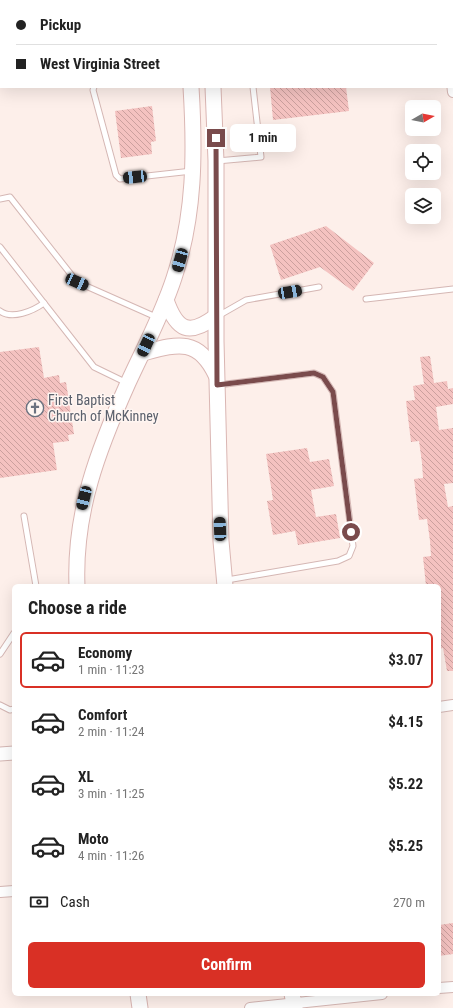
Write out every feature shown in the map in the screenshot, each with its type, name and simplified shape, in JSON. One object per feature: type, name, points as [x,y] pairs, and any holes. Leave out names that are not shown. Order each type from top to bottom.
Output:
[{"type":"main road","points":[[77,584],[77,546],[82,506],[99,452],[128,383],[159,319],[178,266],[188,226],[193,171],[191,88]]},
{"type":"main road","points":[[214,88],[216,161],[215,317],[221,541],[224,583]]},
{"type":"main road","points":[[166,300],[174,319],[185,328],[200,328],[215,317]]},
{"type":"main road","points":[[142,353],[180,345],[194,348],[205,356],[217,381]]},
{"type":"main road","points":[[138,996],[140,1008]]},
{"type":"street","points":[[441,707],[453,705]]},
{"type":"street","points":[[0,754],[12,753]]},
{"type":"street","points":[[0,892],[12,891]]},
{"type":"street","points":[[441,988],[453,987]]},
{"type":"street","points":[[250,1008],[360,996]]},
{"type":"lane","points":[[94,88],[116,175],[120,179],[193,171]]},
{"type":"lane","points":[[216,161],[261,157],[253,88]]},
{"type":"lane","points":[[0,199],[10,197],[77,282],[159,319]]},
{"type":"lane","points":[[0,247],[94,367],[128,383]]},
{"type":"lane","points":[[215,317],[246,300],[319,287]]},
{"type":"lane","points":[[366,298],[453,289]]},
{"type":"lane","points":[[0,311],[4,314],[14,315],[30,311],[44,304]]},
{"type":"lane","points":[[217,381],[314,373],[323,377],[333,392],[353,546],[349,556],[338,562],[224,583]]},
{"type":"lane","points":[[24,516],[36,584]]},
{"type":"lane","points":[[0,654],[12,636]]},
{"type":"lane","points":[[0,705],[12,710]]},
{"type":"building","points":[[270,88],[346,88],[349,111],[273,120]]},
{"type":"building","points":[[152,106],[156,141],[151,142],[152,154],[121,158],[115,111]]},
{"type":"building","points":[[326,226],[374,263],[353,291],[320,267],[281,280],[270,245]]},
{"type":"building","name":"First Baptist Church of McKinney","points":[[39,347],[44,378],[59,375],[60,383],[66,382],[74,434],[68,435],[69,441],[53,443],[57,470],[0,478],[0,352]]},
{"type":"building","points":[[430,356],[434,383],[447,381],[448,389],[453,388],[453,404],[436,407],[439,430],[453,428],[453,483],[444,484],[448,507],[453,506],[453,671],[447,671],[443,648],[441,648],[441,584],[426,584],[423,557],[431,556],[430,541],[427,519],[419,520],[414,479],[423,478],[422,463],[419,441],[411,442],[406,401],[415,400],[413,386],[424,384],[420,357]]},
{"type":"building","points":[[307,448],[310,462],[329,459],[334,486],[311,490],[316,517],[336,514],[340,538],[298,545],[295,531],[273,535],[267,501],[273,500],[266,454]]},
{"type":"building","points":[[453,923],[453,954],[441,956],[441,925]]},
{"type":"place","name":"First Baptist Church of McKinney","points":[[35,408]]},
{"type":"route","points":[[216,138],[215,317],[217,385],[314,373],[323,377],[333,392],[351,532]]}]
